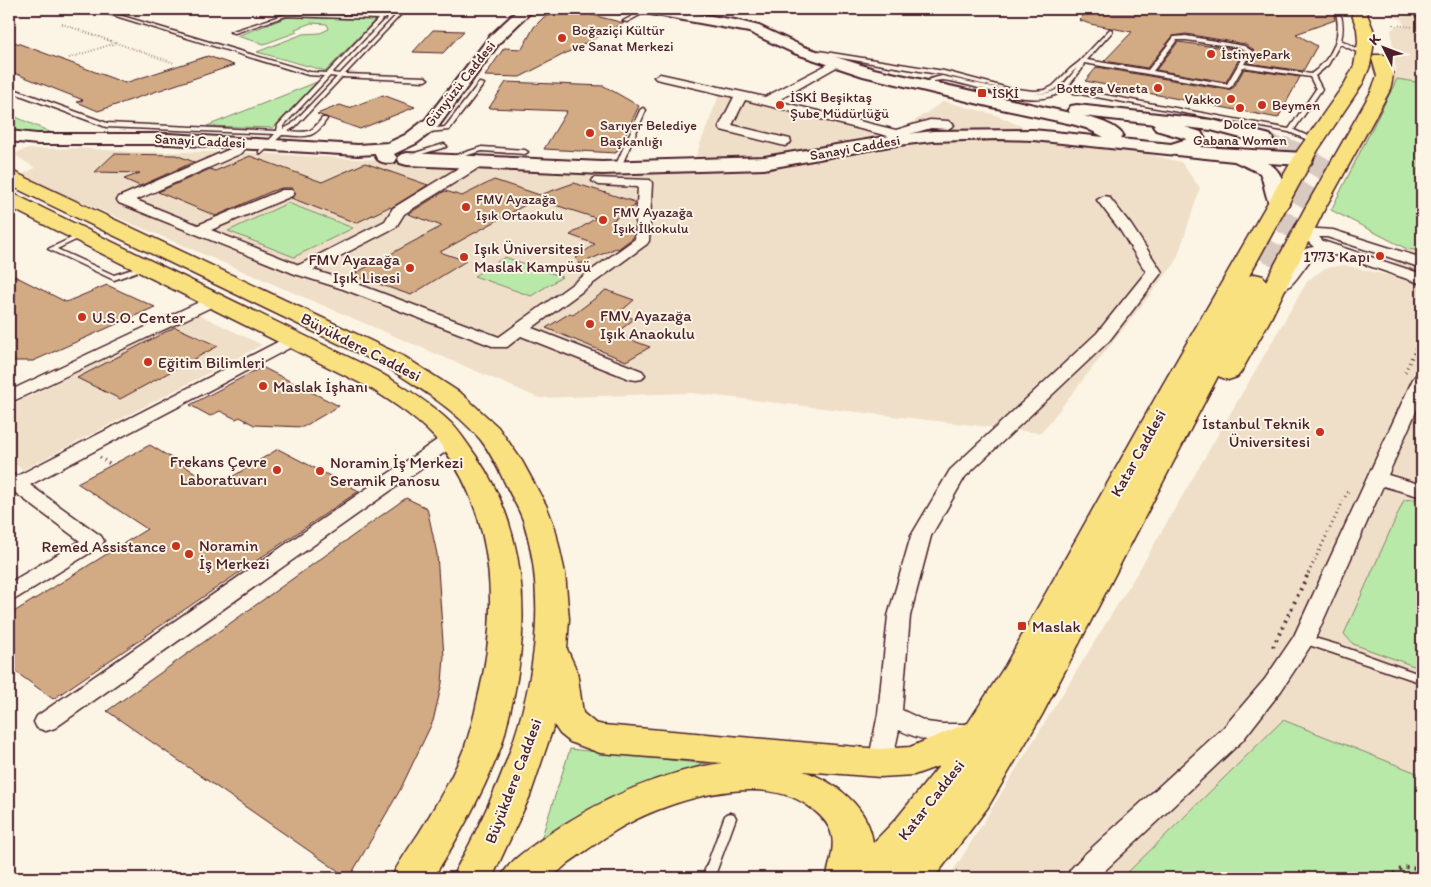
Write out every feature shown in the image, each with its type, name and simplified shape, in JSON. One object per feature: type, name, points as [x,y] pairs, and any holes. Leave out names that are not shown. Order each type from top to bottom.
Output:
[{"type":"main road","name":"Katar Caddesi","points":[[1358,9],[1372,56]]},
{"type":"main road","name":"Katar Caddesi","points":[[910,878],[936,848],[975,796],[1030,706],[1182,420],[1261,252],[1293,177],[1304,159],[1329,148],[1354,83],[1372,56],[1379,27],[1370,9]]},
{"type":"main road","points":[[1304,159],[1329,148],[1380,92],[1386,76],[1372,56]]},
{"type":"main road","points":[[1182,420],[1209,396],[1226,376],[1274,288],[1314,210],[1329,148]]},
{"type":"main road","name":"Büyükdere Caddesi","points":[[9,152],[396,362],[435,386],[464,408],[484,427],[501,450],[533,507],[547,555],[551,593],[550,648],[541,711],[530,748],[508,802],[472,878]]},
{"type":"main road","points":[[1293,177],[1293,197],[1289,218],[1304,232]]},
{"type":"main road","name":"Büyükdere Caddesi","points":[[9,199],[293,338],[397,393],[431,420],[450,440],[474,473],[496,526],[505,562],[508,590],[505,654],[499,690],[483,744],[458,800],[411,878]]},
{"type":"main road","points":[[1261,252],[1304,232]]},
{"type":"main road","name":"Katar Caddesi","points":[[865,878],[911,829],[951,778],[1018,674],[1175,386],[1261,252]]},
{"type":"main road","points":[[550,648],[558,664],[564,689],[564,713],[571,725],[582,734],[600,739],[880,763],[914,761],[980,732]]},
{"type":"main road","points":[[521,878],[568,843],[624,807],[650,795],[690,782],[739,775],[773,778],[801,784],[826,800],[849,826],[854,845],[846,878]]},
{"type":"street","name":"Günyüzü Caddesi","points":[[406,149],[465,68],[488,40],[521,9]]},
{"type":"street","name":"Günyüzü Caddesi","points":[[406,149],[432,123],[495,39],[528,9]]},
{"type":"street","points":[[647,9],[732,14],[792,52],[836,63]]},
{"type":"street","points":[[732,14],[754,29],[799,50],[836,63],[926,87],[1083,122],[1132,142],[1155,148],[1185,147],[1194,144],[1195,136],[1162,126]]},
{"type":"street","points":[[766,102],[836,63]]},
{"type":"street","points":[[660,77],[722,90],[896,134],[930,124],[948,125]]},
{"type":"street","points":[[741,96],[725,127],[785,142]]},
{"type":"street","points":[[966,96],[1061,109],[1212,125],[1257,141]]},
{"type":"street","points":[[1061,109],[1093,116],[1257,141],[1329,148]]},
{"type":"street","name":"Sanayi Caddesi","points":[[9,152],[37,139],[137,139],[406,149],[443,153],[478,162],[618,167],[764,163],[890,141],[964,134],[1033,135],[1234,156],[1304,159]]},
{"type":"street","points":[[1257,141],[1235,144],[1228,147],[1227,151],[1234,156],[1268,170],[1275,185],[1280,204]]},
{"type":"street","name":"Sanayi Caddesi","points":[[9,152],[35,146],[56,144],[237,150],[270,143]]},
{"type":"street","points":[[237,150],[124,200],[300,271],[349,286],[501,343],[642,241],[645,183],[599,181]]},
{"type":"street","points":[[300,271],[391,224],[398,211],[478,162]]},
{"type":"street","points":[[198,230],[287,193]]},
{"type":"street","points":[[880,763],[890,714],[900,616],[921,536],[957,474],[1103,337],[1154,272],[1126,228],[1104,200]]},
{"type":"street","points":[[1304,232],[1318,244],[1422,279]]},
{"type":"street","points":[[1304,232],[1328,233],[1422,263]]},
{"type":"street","points":[[1274,288],[1287,281],[1296,271],[1304,257],[1310,252],[1344,253]]},
{"type":"street","points":[[12,384],[209,298]]},
{"type":"street","points":[[9,398],[209,298]]},
{"type":"street","points":[[521,330],[636,374]]},
{"type":"street","points":[[9,593],[94,541],[12,482],[293,338]]},
{"type":"street","points":[[1080,878],[1233,734],[1273,685],[1304,639],[1378,478],[1411,380]]},
{"type":"street","points":[[46,722],[450,440]]},
{"type":"street","points":[[1378,478],[1422,491]]},
{"type":"street","points":[[890,714],[914,728],[940,735],[980,732]]},
{"type":"lane","points":[[95,9],[310,74],[425,79]]},
{"type":"lane","points":[[270,143],[280,126],[390,9]]},
{"type":"lane","points":[[270,143],[293,126],[404,9]]},
{"type":"lane","points":[[625,20],[647,9]]},
{"type":"lane","points":[[1242,64],[1312,76],[1325,66],[1340,36],[1340,20],[1336,9]]},
{"type":"lane","points":[[1410,9],[1420,17]]},
{"type":"lane","points":[[233,32],[286,15],[395,18]]},
{"type":"lane","points":[[799,50],[921,69],[1002,87],[1038,92],[1052,90],[1073,67],[1082,62],[1110,31]]},
{"type":"lane","points":[[1082,62],[1230,86],[1249,52],[1246,48],[1179,38],[1173,39],[1150,72]]},
{"type":"lane","points":[[1338,41],[1372,56]]},
{"type":"lane","points":[[926,87],[929,82],[942,79],[1002,91],[1040,96],[1056,93],[1062,89],[1080,68],[1082,62]]},
{"type":"lane","points":[[1291,131],[1319,89],[1312,76]]},
{"type":"lane","points":[[406,149],[447,129],[481,84]]},
{"type":"lane","points":[[9,88],[106,125],[270,143],[314,132],[324,120]]},
{"type":"lane","points":[[1062,89],[1291,131],[1329,148]]},
{"type":"lane","points":[[618,167],[643,110]]},
{"type":"lane","points":[[443,153],[482,149],[524,152]]},
{"type":"lane","points":[[1304,639],[1422,679]]},
{"type":"lane","points":[[708,878],[730,818]]},
{"type":"path","points":[[62,24],[174,63]]},
{"type":"path","points":[[1393,25],[1412,26]]},
{"type":"path","points":[[69,58],[117,43]]},
{"type":"path","points":[[1411,380],[1422,334]]},
{"type":"path","points":[[1272,649],[1349,489]]},
{"type":"path","points":[[1388,878],[1404,867],[1422,868]]},
{"type":"shaded area","name":"İstanbul Teknik Üniversitesi","points":[[1387,9],[1422,9],[1422,878],[949,878],[1145,560],[1308,280],[1325,268],[1345,265],[1386,275],[1404,248],[1331,210],[1396,72],[1391,30],[1396,26],[1405,27],[1402,19],[1390,16]]},
{"type":"shaded area","points":[[721,90],[895,134],[944,101],[996,115],[1041,135],[1131,150],[1181,162],[1200,188],[1176,262],[1041,433],[691,393],[539,398],[58,192],[23,174],[35,168],[15,155],[26,149],[80,148],[132,152],[234,152],[411,162],[691,168]]},
{"type":"shaded area","points":[[198,314],[262,345],[23,470],[9,460],[9,406]]},
{"type":"green space","points":[[288,17],[375,20],[326,71],[257,52],[303,34],[320,33],[329,29],[327,24],[311,23],[295,29],[297,32],[264,44],[237,36]]},
{"type":"green space","points":[[1397,79],[1422,83],[1422,252],[1405,248],[1331,210]]},
{"type":"green space","points":[[317,82],[273,128],[207,126]]},
{"type":"green space","points":[[9,114],[59,136],[26,134],[9,128]]},
{"type":"green space","points":[[288,203],[353,228],[294,257],[228,231]]},
{"type":"green space","points":[[505,257],[562,277],[531,296],[474,276]]},
{"type":"green space","points":[[1416,499],[1422,501],[1422,669],[1353,644],[1344,634],[1404,500]]},
{"type":"green space","points":[[1283,720],[1422,775],[1422,878],[1122,878]]},
{"type":"green space","points":[[570,749],[716,765],[636,786],[582,818],[537,852]]},
{"type":"building","points":[[1090,9],[1333,9],[1335,20],[1296,34],[1317,46],[1303,71],[1247,63],[1254,51],[1245,44],[1186,34],[1173,36],[1147,68],[1104,61],[1132,32],[1079,20]]},
{"type":"building","name":"Boğaziçi Kültür ve Sanat Merkezi","points":[[564,12],[584,13],[624,23],[520,77],[485,76],[504,48],[522,49],[534,27],[544,17]]},
{"type":"building","points":[[433,30],[464,31],[443,53],[413,52]]},
{"type":"building","points":[[9,40],[125,83],[208,56],[234,65],[98,111],[77,102],[83,100],[9,71]]},
{"type":"building","points":[[1178,42],[1240,50],[1243,52],[1226,82],[1156,70]]},
{"type":"building","points":[[1097,67],[1229,90],[1234,87],[1244,69],[1300,77],[1278,118],[1085,81]]},
{"type":"building","name":"Sarıyer Belediye Başkanlığı","points":[[506,82],[604,86],[639,106],[616,153],[544,149],[567,111],[489,108]]},
{"type":"building","points":[[383,95],[415,107],[360,129],[317,114],[340,105],[349,108]]},
{"type":"building","points":[[114,154],[176,155],[194,162],[140,186],[124,179],[140,173],[95,172]]},
{"type":"building","points":[[250,156],[322,182],[365,163],[428,185],[391,208],[389,207],[356,223],[291,198],[296,194],[292,188],[272,191],[216,216],[158,192],[210,169],[215,171]]},
{"type":"building","points":[[494,180],[540,195],[574,183],[635,202],[635,206],[610,222],[634,229],[633,238],[618,249],[616,248],[580,264],[576,258],[595,244],[570,235],[596,218],[536,199],[440,252],[466,261],[411,295],[352,275],[442,226],[408,214],[445,191],[462,196]]},
{"type":"building","name":"U.S.O. Center","points":[[9,273],[66,302],[107,285],[155,307],[33,361],[9,361]]},
{"type":"building","name":"FMV Ayazağa Işık Anaokulu","points":[[606,290],[634,300],[619,313],[634,319],[615,334],[650,347],[626,361],[546,328],[570,313],[573,315]]},
{"type":"building","name":"Eğitim Bilimleri","points":[[175,327],[218,346],[120,399],[77,378]]},
{"type":"building","name":"Maslak İşhanı","points":[[262,367],[339,406],[303,427],[254,425],[240,417],[236,419],[220,411],[210,416],[190,405]]},
{"type":"building","name":"Noramin İş Merkezi","points":[[150,445],[217,486],[278,449],[359,491],[53,699],[9,667],[9,615],[147,529],[77,483]]},
{"type":"building","points":[[406,498],[427,508],[437,554],[444,657],[442,683],[433,721],[400,790],[352,873],[344,875],[107,711]]},
{"type":"tunnel","points":[[1264,139],[1284,148]]},
{"type":"tunnel","points":[[1281,146],[1308,158],[1317,165]]},
{"type":"tunnel","points":[[1265,262],[1326,150]]},
{"type":"place","name":"Boğaziçi Kültür ve Sanat Merkezi","points":[[562,38]]},
{"type":"place","name":"İstinyePark","points":[[1211,54]]},
{"type":"place","name":"Bottega Veneta","points":[[1158,88]]},
{"type":"place","name":"İSKİ","points":[[982,93]]},
{"type":"place","name":"Vakko","points":[[1231,99]]},
{"type":"place","name":"İSKİ Beşiktaş Şube Müdürlüğü","points":[[780,105]]},
{"type":"place","name":"Beymen","points":[[1262,105]]},
{"type":"place","name":"Dolce Gabana Women","points":[[1240,108]]},
{"type":"place","name":"Sarıyer Belediye Başkanlığı","points":[[590,133]]},
{"type":"place","name":"FMV Ayazağa Işık Ortaokulu","points":[[466,207]]},
{"type":"place","name":"FMV Ayazağa Işık İlkokulu","points":[[603,220]]},
{"type":"place","name":"1773 Kapı","points":[[1380,256]]},
{"type":"place","name":"Işık Üniversitesi Maslak Kampüsü","points":[[464,257]]},
{"type":"place","name":"FMV Ayazağa Işık Lisesi","points":[[410,268]]},
{"type":"place","name":"U.S.O. Center","points":[[82,317]]},
{"type":"place","name":"FMV Ayazağa Işık Anaokulu","points":[[590,324]]},
{"type":"place","name":"Eğitim Bilimleri","points":[[148,362]]},
{"type":"place","name":"Maslak İşhanı","points":[[263,386]]},
{"type":"place","name":"İstanbul Teknik Üniversitesi","points":[[1320,432]]},
{"type":"place","name":"Frekans Çevre Laboratuvarı","points":[[277,470]]},
{"type":"place","name":"Noramin İş Merkezi Seramik Panosu","points":[[320,471]]},
{"type":"place","name":"Remed Assistance","points":[[176,546]]},
{"type":"place","name":"Noramin İş Merkezi","points":[[189,554]]},
{"type":"place","name":"Maslak","points":[[1022,626]]}]
